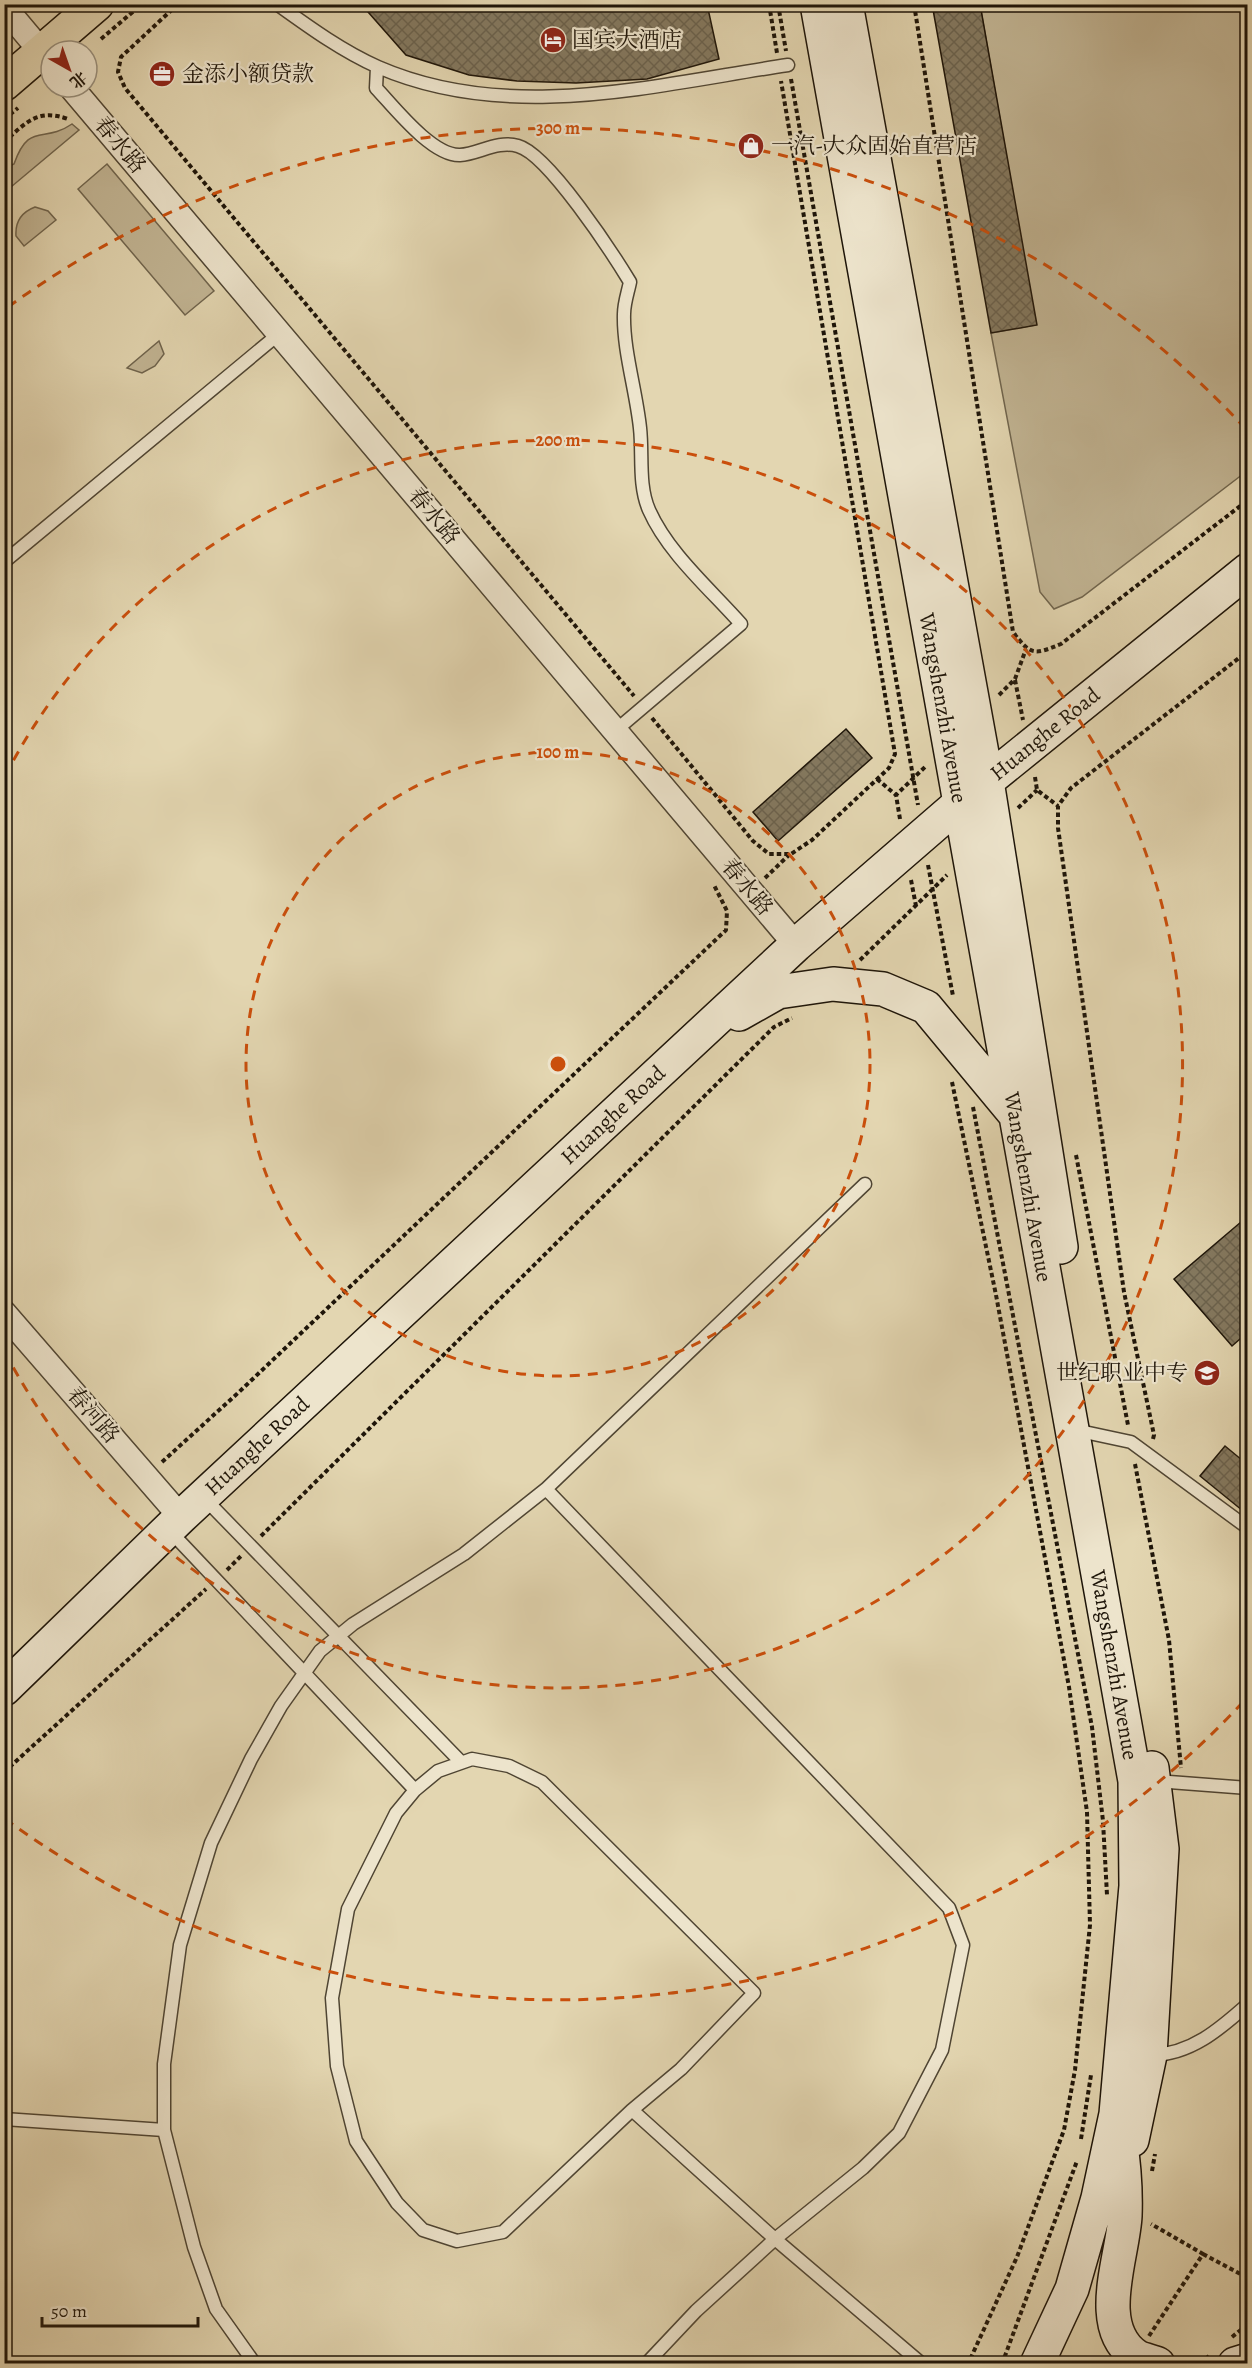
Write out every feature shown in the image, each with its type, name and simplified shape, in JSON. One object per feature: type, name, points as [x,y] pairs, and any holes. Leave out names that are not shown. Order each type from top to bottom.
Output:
[{"type":"main road","points":[[48,39],[69,4]]},
{"type":"main road","points":[[55,39],[97,4]]},
{"type":"main road","name":"Wangshenzhi Avenue","points":[[817,4],[1015,1115],[1081,1431],[1145,1781],[1136,1886],[1127,2057],[1098,2198],[1072,2289],[1037,2364]]},
{"type":"main road","points":[[846,4],[987,781],[1081,1431]]},
{"type":"main road","points":[[4,59],[39,51]]},
{"type":"main road","points":[[4,84],[39,53]]},
{"type":"main road","name":"Huanghe Road","points":[[4,1689],[184,1515],[796,945],[960,803],[1248,570]]},
{"type":"main road","points":[[693,1040],[778,992],[833,984],[883,989],[926,1007],[1015,1115]]},
{"type":"main road","points":[[1127,2057],[1138,2174],[1125,2218],[1112,2297],[1118,2335],[1147,2360]]},
{"type":"main road","points":[[1116,2114],[1138,2174]]},
{"type":"main road","points":[[1059,2364],[1116,2212],[1138,2174]]},
{"type":"main road","points":[[1235,2364],[1248,2360]]},
{"type":"street","points":[[4,7],[39,49]]},
{"type":"street","name":"春水路","points":[[81,99],[796,945]]},
{"type":"street","name":"春河路","points":[[4,1313],[146,1476],[184,1515]]},
{"type":"lane","points":[[277,4],[316,32],[377,67],[405,77],[470,93],[523,98],[587,94],[669,85],[788,65]]},
{"type":"lane","points":[[377,67],[376,88],[434,146],[459,155],[488,146],[518,146],[542,162],[612,251],[630,282],[624,311],[624,335],[633,371],[640,430],[640,464],[648,508],[666,540],[741,624],[615,731]]},
{"type":"lane","points":[[4,562],[280,333]]},
{"type":"lane","points":[[255,2364],[216,2309],[194,2247],[164,2130],[164,2064],[180,1945],[211,1843],[251,1759],[303,1672],[337,1635],[464,1554],[546,1489],[865,1184]]},
{"type":"lane","points":[[1081,1431],[1131,1442],[1248,1528]]},
{"type":"lane","points":[[546,1489],[949,1908],[963,1945],[942,2050],[899,2133],[863,2168],[775,2239],[696,2312],[646,2364]]},
{"type":"lane","points":[[184,1515],[251,1546],[461,1762]]},
{"type":"lane","points":[[184,1515],[216,1580],[415,1790]]},
{"type":"lane","points":[[472,1759],[509,1766],[542,1782],[754,1993],[681,2069],[632,2110],[503,2232],[457,2241],[423,2230],[397,2203],[356,2141],[337,2066],[332,1998],[348,1909],[396,1813],[415,1790],[438,1771],[472,1759]]},
{"type":"lane","points":[[1145,1781],[1248,1788]]},
{"type":"lane","points":[[1127,2057],[1168,2055],[1206,2039],[1248,2004]]},
{"type":"lane","points":[[632,2110],[775,2239],[922,2364]]},
{"type":"lane","points":[[4,2120],[164,2130]]},
{"type":"path","points":[[99,40],[142,4]]},
{"type":"path","points":[[118,72],[121,57],[178,4]]},
{"type":"path","points":[[778,4],[954,1004]]},
{"type":"path","points":[[914,4],[1013,632],[1026,650],[1039,653],[1061,644],[1248,500]]},
{"type":"path","points":[[4,142],[33,118],[49,114],[76,122]]},
{"type":"path","points":[[1015,680],[1026,650]]},
{"type":"path","points":[[1147,1454],[1154,1435],[1124,1292],[1058,828],[1058,806],[1071,788],[1248,651]]},
{"type":"path","points":[[877,779],[896,795]]},
{"type":"path","points":[[994,831],[1037,790],[1058,806]]},
{"type":"path","points":[[858,986],[856,965],[969,853]]},
{"type":"path","points":[[146,1476],[248,1384],[726,930],[728,911],[711,880]]},
{"type":"path","points":[[4,1772],[216,1580],[774,1027],[799,1015]]},
{"type":"path","points":[[950,1077],[996,1295],[1069,1687],[1087,1812],[1090,1925],[1075,2070],[1064,2130],[1017,2257],[968,2364]]},
{"type":"path","points":[[971,1096],[1092,1727],[1103,1821],[1107,1905]]},
{"type":"path","points":[[1080,2144],[1127,2057]]},
{"type":"path","points":[[1138,2174],[1156,2149]]},
{"type":"path","points":[[1002,2364],[1079,2155]]},
{"type":"path","points":[[1144,2220],[1248,2278]]},
{"type":"path","points":[[1147,2360],[1203,2254]]},
{"type":"shaded area","points":[[980,5],[1247,5],[1247,471],[1082,597],[1054,609],[1040,592],[991,333],[1036,325]]},
{"type":"shaded area","points":[[72,124],[79,130],[5,192],[5,168],[14,164],[25,142],[38,135],[62,130]]},
{"type":"shaded area","points":[[107,164],[214,291],[185,315],[78,189]]},
{"type":"shaded area","points":[[35,207],[48,211],[56,220],[24,246],[16,236],[18,222],[26,212]]},
{"type":"shaded area","points":[[159,341],[164,354],[155,366],[142,373],[127,368]]},
{"type":"building","name":"国宾大酒店","points":[[361,4],[707,4],[719,59],[647,79],[576,83],[517,81],[469,75],[406,55]]},
{"type":"building","points":[[932,4],[980,4],[1037,325],[991,333]]},
{"type":"building","points":[[846,729],[872,758],[778,841],[753,812]]},
{"type":"building","points":[[1248,1216],[1248,1332],[1232,1346],[1174,1279]]},
{"type":"building","points":[[1225,1446],[1248,1465],[1248,1515],[1200,1476]]},
{"type":"place","name":"国宾大酒店","points":[[553,40]]},
{"type":"place","name":"金添小额贷款","points":[[162,74]]},
{"type":"place","name":"一汽-大众固始直营店","points":[[751,146]]},
{"type":"place","name":"世纪职业中专","points":[[1207,1373]]}]
